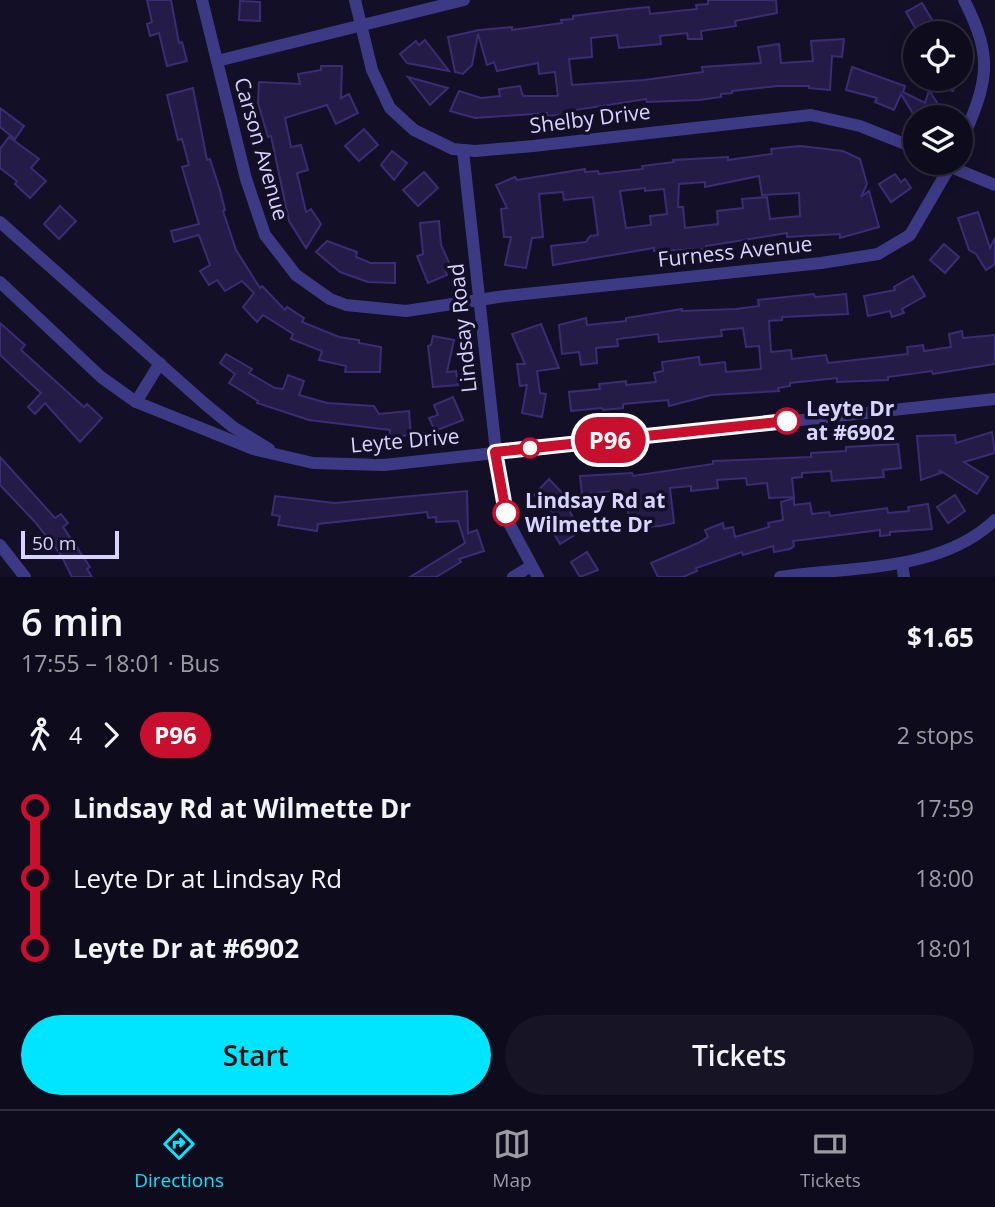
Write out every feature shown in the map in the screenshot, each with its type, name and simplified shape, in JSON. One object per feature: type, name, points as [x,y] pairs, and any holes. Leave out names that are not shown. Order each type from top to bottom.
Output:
[{"type":"street","name":"Carson Avenue","points":[[202,0],[259,222],[269,242],[296,275],[330,299],[358,307],[406,311],[480,300]]},
{"type":"street","name":"Shelby Drive","points":[[355,0],[376,81],[395,113],[414,130],[463,151],[811,115],[860,126],[903,143]]},
{"type":"street","points":[[217,61],[464,0]]},
{"type":"street","points":[[964,0],[982,38],[988,70],[973,111]]},
{"type":"street","name":"Lindsay Road","points":[[463,151],[495,452],[506,513],[534,571]]},
{"type":"street","name":"Furness Avenue","points":[[480,300],[878,254],[910,235],[942,175]]},
{"type":"street","points":[[972,175],[995,186]]},
{"type":"street","name":"Leyte Drive","points":[[0,222],[233,427],[278,455]]},
{"type":"street","name":"Leyte Drive","points":[[0,282],[101,377],[136,402],[239,445],[278,455],[348,466],[384,465],[995,399]]},
{"type":"street","points":[[136,402],[160,363]]},
{"type":"street","points":[[780,577],[902,562],[961,545],[995,520]]},
{"type":"street","points":[[0,545],[25,577]]},
{"type":"street","points":[[902,562],[904,577]]},
{"type":"street","points":[[513,577],[534,571]]},
{"type":"building","points":[[147,0],[171,0],[179,43],[182,42],[187,61],[167,66],[159,33],[150,36],[147,24],[152,22]]},
{"type":"building","points":[[708,0],[776,0],[777,13],[735,21],[736,26],[701,31],[702,39],[688,39],[687,33],[660,36],[661,44],[619,48],[617,35],[591,38],[592,57],[569,59],[572,85],[644,80],[703,72],[702,67],[761,63],[758,47],[779,44],[781,63],[813,61],[811,41],[844,39],[842,57],[832,56],[830,90],[809,86],[778,86],[732,91],[721,94],[721,97],[699,100],[647,102],[646,99],[569,111],[570,118],[559,119],[558,115],[547,116],[547,113],[475,118],[450,111],[459,91],[481,98],[500,96],[499,89],[520,86],[523,96],[558,96],[555,72],[539,74],[538,63],[497,71],[494,62],[487,65],[478,34],[472,65],[463,74],[455,72],[448,37],[479,30],[512,27],[512,30],[562,23],[561,20],[573,19],[573,16],[628,9],[649,7],[650,14],[697,9],[696,5],[708,4]]},
{"type":"building","points":[[240,1],[260,2],[260,21],[239,20]]},
{"type":"building","points":[[922,3],[933,21],[911,21],[906,12]]},
{"type":"building","points":[[425,40],[449,71],[407,63],[400,54],[416,41],[419,45]]},
{"type":"building","points":[[321,66],[342,66],[341,98],[349,94],[358,113],[336,124],[327,105],[285,118],[291,147],[301,145],[308,170],[297,173],[306,212],[311,209],[321,224],[306,248],[289,221],[271,136],[268,137],[258,103],[259,82],[300,84],[298,74],[321,70]]},
{"type":"building","points":[[852,67],[903,85],[903,92],[925,103],[930,91],[938,105],[908,105],[901,94],[894,110],[875,102],[877,98],[846,90]]},
{"type":"building","points":[[408,77],[448,88],[430,105]]},
{"type":"building","points":[[193,88],[207,160],[210,159],[220,190],[225,210],[223,211],[236,250],[260,288],[262,286],[285,310],[287,307],[304,318],[302,322],[339,337],[381,347],[380,372],[345,372],[346,366],[319,360],[322,351],[291,339],[293,334],[263,315],[257,322],[243,307],[254,293],[242,281],[225,291],[217,280],[209,285],[200,271],[210,265],[199,235],[174,242],[171,231],[199,224],[182,167],[189,165],[182,139],[178,140],[167,95]]},
{"type":"building","points":[[0,108],[24,126],[15,139],[0,127]]},
{"type":"building","points":[[364,129],[378,145],[359,161],[345,146]]},
{"type":"building","points":[[9,137],[39,159],[31,168],[46,181],[30,198],[15,184],[17,181],[0,168],[0,149]]},
{"type":"building","points":[[800,146],[843,151],[860,159],[867,184],[861,197],[869,191],[879,227],[840,238],[840,234],[787,237],[787,233],[706,246],[706,249],[654,251],[654,248],[553,265],[551,246],[586,242],[590,236],[598,235],[593,197],[564,200],[563,192],[539,194],[543,237],[532,238],[526,268],[505,265],[511,237],[504,237],[501,209],[507,208],[496,185],[515,177],[517,180],[585,169],[585,172],[598,171],[599,174],[643,169],[642,166],[674,162],[673,160],[728,157],[728,160],[772,154],[771,149]],"holes":[[[759,176],[762,195],[799,193],[800,216],[770,219],[767,197],[742,199],[743,208],[717,211],[718,224],[685,228],[683,207],[678,207],[679,184],[705,182],[705,187]],[[645,188],[645,191],[664,189],[667,214],[650,216],[651,225],[626,228],[620,191]]]},
{"type":"building","points":[[392,151],[407,163],[394,180],[381,165]]},
{"type":"building","points":[[424,172],[438,188],[418,206],[403,190]]},
{"type":"building","points":[[895,174],[901,182],[905,179],[911,188],[891,202],[879,184]]},
{"type":"building","points":[[60,206],[76,221],[59,239],[44,224]]},
{"type":"building","points":[[978,212],[990,248],[995,238],[995,264],[986,270],[976,254],[969,250],[958,218]]},
{"type":"building","points":[[439,221],[441,245],[451,267],[445,270],[447,275],[428,283],[417,256],[423,254],[420,223]]},
{"type":"building","points":[[327,241],[357,252],[356,257],[371,263],[395,263],[395,283],[368,282],[340,272],[316,252]]},
{"type":"building","points":[[944,244],[959,257],[945,273],[930,260]]},
{"type":"building","points":[[913,276],[925,296],[902,309],[904,313],[892,317],[890,311],[868,316],[864,296],[895,290],[894,287]]},
{"type":"building","points":[[814,294],[815,297],[846,294],[848,314],[782,317],[782,320],[769,321],[771,352],[791,350],[792,359],[826,355],[828,363],[908,354],[907,347],[923,345],[924,351],[951,347],[949,334],[962,331],[963,338],[995,335],[995,364],[933,374],[932,371],[888,377],[888,380],[837,382],[837,378],[790,383],[790,386],[778,388],[779,391],[711,395],[669,406],[668,400],[623,404],[623,408],[571,411],[569,392],[600,389],[599,384],[656,382],[654,373],[663,371],[662,362],[699,357],[700,365],[725,362],[726,372],[761,369],[759,346],[746,347],[743,328],[721,330],[722,336],[659,342],[658,334],[617,339],[618,346],[596,348],[597,363],[581,365],[579,352],[562,354],[559,325],[586,318],[587,325],[626,321],[626,318],[682,309],[736,309],[759,306],[758,300]]},
{"type":"building","points":[[0,323],[25,345],[21,350],[84,407],[87,404],[102,418],[80,442],[45,403],[35,414],[28,407],[41,393],[0,355]]},
{"type":"building","points":[[541,324],[559,368],[537,371],[540,393],[546,394],[542,417],[522,413],[527,385],[520,386],[517,364],[525,364],[512,334]]},
{"type":"building","points":[[433,336],[454,340],[447,372],[456,371],[458,385],[433,387],[428,346],[431,345]]},
{"type":"building","points":[[226,354],[252,369],[249,373],[275,388],[283,389],[288,375],[304,381],[299,395],[327,403],[374,406],[379,414],[409,411],[411,435],[390,437],[390,430],[309,420],[257,403],[258,401],[229,383],[235,374],[220,363]]},
{"type":"building","points":[[453,397],[463,420],[435,431],[429,418],[438,415],[434,405]]},
{"type":"building","points":[[992,432],[995,453],[964,462],[988,477],[977,494],[939,470],[941,473],[921,480],[917,436],[955,435],[956,443]]},
{"type":"building","points":[[898,444],[901,468],[883,470],[884,477],[832,481],[831,471],[802,473],[802,477],[792,478],[794,497],[769,498],[767,483],[747,485],[746,478],[717,480],[718,488],[691,491],[691,486],[670,488],[674,523],[660,526],[630,528],[627,501],[615,503],[613,491],[585,494],[586,505],[567,507],[581,531],[560,544],[549,525],[560,519],[534,495],[549,479],[565,496],[582,494],[580,476],[632,473],[633,476],[713,464],[713,461],[811,457],[811,453],[846,451],[846,447]]},
{"type":"building","points":[[0,457],[55,518],[61,514],[68,523],[63,527],[90,567],[87,569],[92,577],[72,577],[61,555],[0,485]]},
{"type":"building","points":[[467,491],[468,533],[477,530],[484,551],[459,559],[461,562],[436,577],[410,577],[465,543],[458,521],[436,522],[436,517],[428,518],[427,512],[318,524],[317,531],[278,525],[280,516],[272,515],[275,496],[335,503]]},
{"type":"building","points":[[955,495],[965,511],[948,523],[937,507]]},
{"type":"building","points":[[794,498],[794,505],[810,503],[812,514],[829,512],[830,516],[887,508],[888,513],[909,511],[908,507],[928,504],[932,529],[890,532],[890,535],[880,536],[880,530],[793,541],[794,546],[790,549],[774,552],[773,546],[743,555],[742,552],[696,568],[697,571],[683,577],[658,577],[651,563],[708,537],[705,530],[723,523],[724,529],[733,527],[735,537],[769,527],[768,523],[783,520],[781,502]]},
{"type":"building","points":[[587,552],[598,570],[580,577],[571,562]]},
{"type":"bus line","name":"P96","points":[[506,513],[495,452],[787,421]]},
{"type":"place","name":"Leyte Dr at #6902","points":[[787,421]]},
{"type":"place","name":"Lindsay Rd at Wilmette Dr","points":[[506,513]]}]
